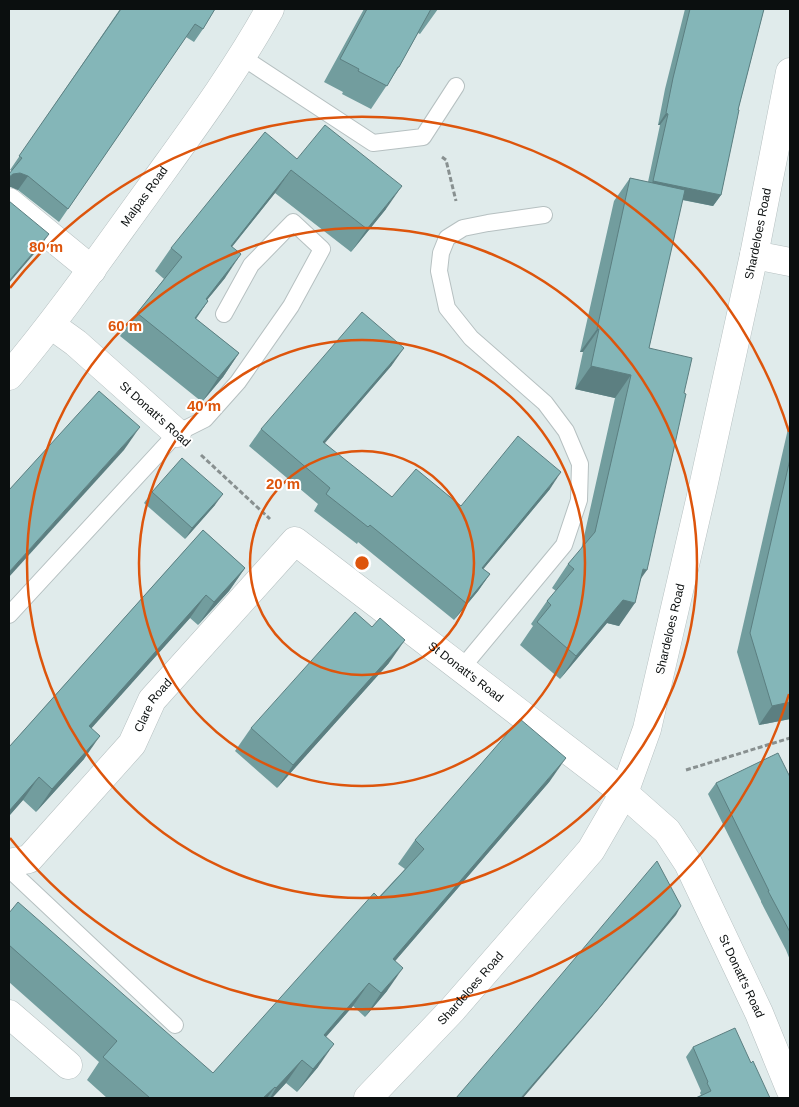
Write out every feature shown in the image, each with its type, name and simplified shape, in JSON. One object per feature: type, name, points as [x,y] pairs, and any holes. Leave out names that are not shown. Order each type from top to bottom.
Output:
[{"type":"street","name":"Malpas Road","points":[[9,376],[92,270],[242,57],[270,9]]},
{"type":"street","name":"Shardeloes Road","points":[[368,1098],[452,1010],[590,850],[624,793],[647,729],[703,487],[754,254],[790,72]]},
{"type":"street","points":[[9,202],[92,270]]},
{"type":"street","points":[[754,254],[790,262]]},
{"type":"street","name":"St Donatt's Road","points":[[50,325],[76,343],[177,433]]},
{"type":"street","name":"St Donatt's Road","points":[[295,541],[624,793],[667,831],[688,863],[759,1013],[790,1089]]},
{"type":"street","name":"Clare Road","points":[[9,863],[29,859],[132,744],[152,700],[295,541]]},
{"type":"street","points":[[9,1014],[68,1065]]},
{"type":"lane","points":[[242,57],[373,143],[423,137],[456,86]]},
{"type":"lane","points":[[461,669],[564,545],[580,500],[580,464],[566,431],[545,404],[471,338],[447,308],[439,271],[441,253],[447,238],[463,228],[544,215]]},
{"type":"lane","points":[[9,615],[177,433],[205,419],[238,382],[291,306],[322,249],[293,222],[251,265],[224,314]]},
{"type":"lane","points":[[9,869],[175,1026]]},
{"type":"path","points":[[423,137],[446,160],[463,228]]},
{"type":"path","name":"St Donatt's Road","points":[[177,433],[295,541]]},
{"type":"path","points":[[686,770],[790,738]]},
{"type":"building","points":[[121,9],[215,9],[203,29],[195,24],[68,209],[28,176],[20,173],[9,177],[9,174],[22,158],[19,156]]},
{"type":"building","points":[[367,9],[431,9],[387,86],[340,59]]},
{"type":"building","points":[[690,9],[764,9],[738,110],[721,195],[653,181],[668,114],[666,113],[673,78]]},
{"type":"building","points":[[325,125],[402,186],[367,229],[291,170],[231,246],[241,254],[206,299],[208,301],[195,318],[239,353],[218,378],[137,313],[182,257],[171,248],[265,132],[297,159]]},
{"type":"building","points":[[630,178],[685,190],[649,348],[692,358],[684,393],[686,394],[647,570],[643,569],[635,603],[623,600],[576,656],[537,622],[551,605],[547,601],[574,569],[568,564],[595,532],[631,375],[591,366],[599,329],[597,329]]},
{"type":"building","points":[[9,201],[49,234],[9,281]]},
{"type":"building","points":[[362,312],[404,348],[323,442],[392,497],[416,469],[461,506],[518,436],[561,472],[482,568],[490,574],[466,603],[370,525],[368,527],[326,494],[330,488],[261,429]]},
{"type":"building","points":[[99,391],[140,427],[9,572],[9,490]]},
{"type":"building","points":[[182,458],[223,494],[192,528],[152,492]]},
{"type":"building","points":[[790,459],[790,702],[772,706],[750,633]]},
{"type":"building","points":[[203,530],[245,568],[214,602],[206,595],[89,726],[100,736],[52,789],[39,777],[9,811],[9,747]]},
{"type":"building","points":[[355,612],[372,627],[380,618],[405,640],[293,765],[251,728]]},
{"type":"building","points":[[520,719],[566,758],[393,959],[403,968],[381,993],[369,983],[324,1035],[334,1044],[313,1069],[302,1060],[276,1088],[263,1098],[150,1098],[103,1057],[117,1041],[9,945],[9,913],[18,902],[213,1073],[374,893],[379,898],[424,849],[415,840]]},
{"type":"building","points":[[778,753],[790,777],[790,932],[716,783]]},
{"type":"building","points":[[657,861],[681,906],[599,1008],[521,1098],[456,1098],[517,1027]]},
{"type":"building","points":[[735,1028],[770,1098],[696,1098],[711,1091],[693,1047]]}]
